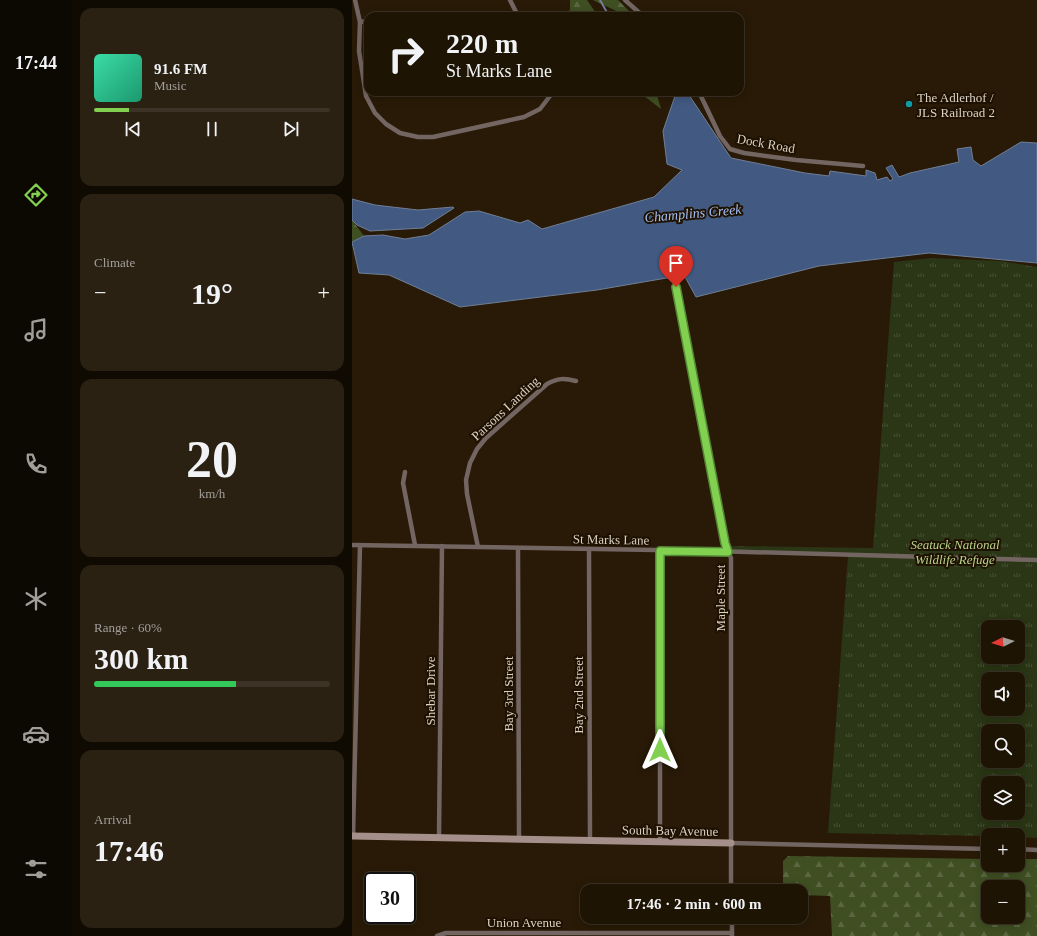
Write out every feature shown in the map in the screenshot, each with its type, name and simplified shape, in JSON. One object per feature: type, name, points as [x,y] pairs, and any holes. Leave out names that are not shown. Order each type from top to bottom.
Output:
[{"type":"street","points":[[355,0],[360,22],[359,51],[364,83]]},
{"type":"street","points":[[510,0],[516,12]]},
{"type":"street","points":[[626,0],[639,12]]},
{"type":"street","points":[[360,22],[364,22]]},
{"type":"street","points":[[366,96],[375,113],[386,124],[400,133],[418,138],[433,137],[524,118],[540,109],[550,96]]},
{"type":"street","name":"Dock Road","points":[[701,96],[720,136],[730,149],[744,153],[774,157],[863,166]]},
{"type":"street","name":"Maple Street","points":[[676,287],[725,543],[731,558],[732,884]]},
{"type":"street","name":"Parsons Landing","points":[[478,547],[467,494],[466,480],[470,463],[477,449],[486,438],[547,384],[557,379],[566,378],[576,381]]},
{"type":"street","points":[[405,472],[403,483],[415,545]]},
{"type":"street","name":"St Marks Lane","points":[[352,545],[415,545],[1037,560]]},
{"type":"street","points":[[353,836],[360,545]]},
{"type":"street","name":"Shebar Drive","points":[[440,837],[442,546]]},
{"type":"street","name":"Bay 3rd Street","points":[[518,548],[519,839]]},
{"type":"street","name":"Bay 2nd Street","points":[[589,549],[590,840]]},
{"type":"street","points":[[660,551],[660,842]]},
{"type":"street","name":"South Bay Avenue","points":[[353,836],[981,849]]},
{"type":"street","points":[[1025,849],[1037,850]]},
{"type":"street","points":[[732,924],[732,935]]},
{"type":"street","name":"Union Avenue","points":[[437,936],[446,933],[732,935]]},
{"type":"green space","points":[[570,0],[587,0],[595,12],[567,12],[570,10]]},
{"type":"green space","points":[[593,0],[618,0],[630,12],[618,12]]},
{"type":"green space","points":[[644,96],[657,96],[661,109]]},
{"type":"green space","points":[[352,220],[364,236],[352,242]]},
{"type":"green space","name":"Seatuck National Wildlife Refuge","points":[[931,258],[1001,261],[1037,267],[1037,838],[1025,837],[1025,828],[981,828],[981,836],[828,833],[848,556],[731,552],[726,546],[873,548],[894,262]]},
{"type":"green space","points":[[788,856],[981,859],[981,872],[1025,872],[1025,859],[1037,859],[1037,936],[832,936],[830,896],[808,895],[808,884],[783,884],[783,861]]},
{"type":"water","name":"Champlins Creek","points":[[675,96],[690,96],[731,158],[805,173],[829,176],[830,171],[866,176],[866,170],[875,173],[877,180],[887,177],[890,181],[893,179],[886,168],[892,165],[899,177],[910,173],[959,162],[957,149],[971,147],[973,160],[981,166],[1021,142],[1037,143],[1037,263],[929,253],[819,266],[696,297],[684,275],[597,290],[460,307],[389,275],[359,273],[352,242],[364,236],[383,235],[405,239],[429,235],[465,212],[479,211],[520,223],[528,220],[542,229],[654,197],[682,170],[667,164],[663,131]]},
{"type":"water","points":[[352,199],[375,205],[418,210],[454,208],[423,228],[370,231],[357,225],[352,220]]},
{"type":"waterway","points":[[600,0],[607,12]]},
{"type":"place","name":"The Adlerhof / JLS Railroad 2","points":[[909,104]]},
{"type":"route","points":[[660,750],[660,551],[728,552],[725,543],[676,287]]}]
